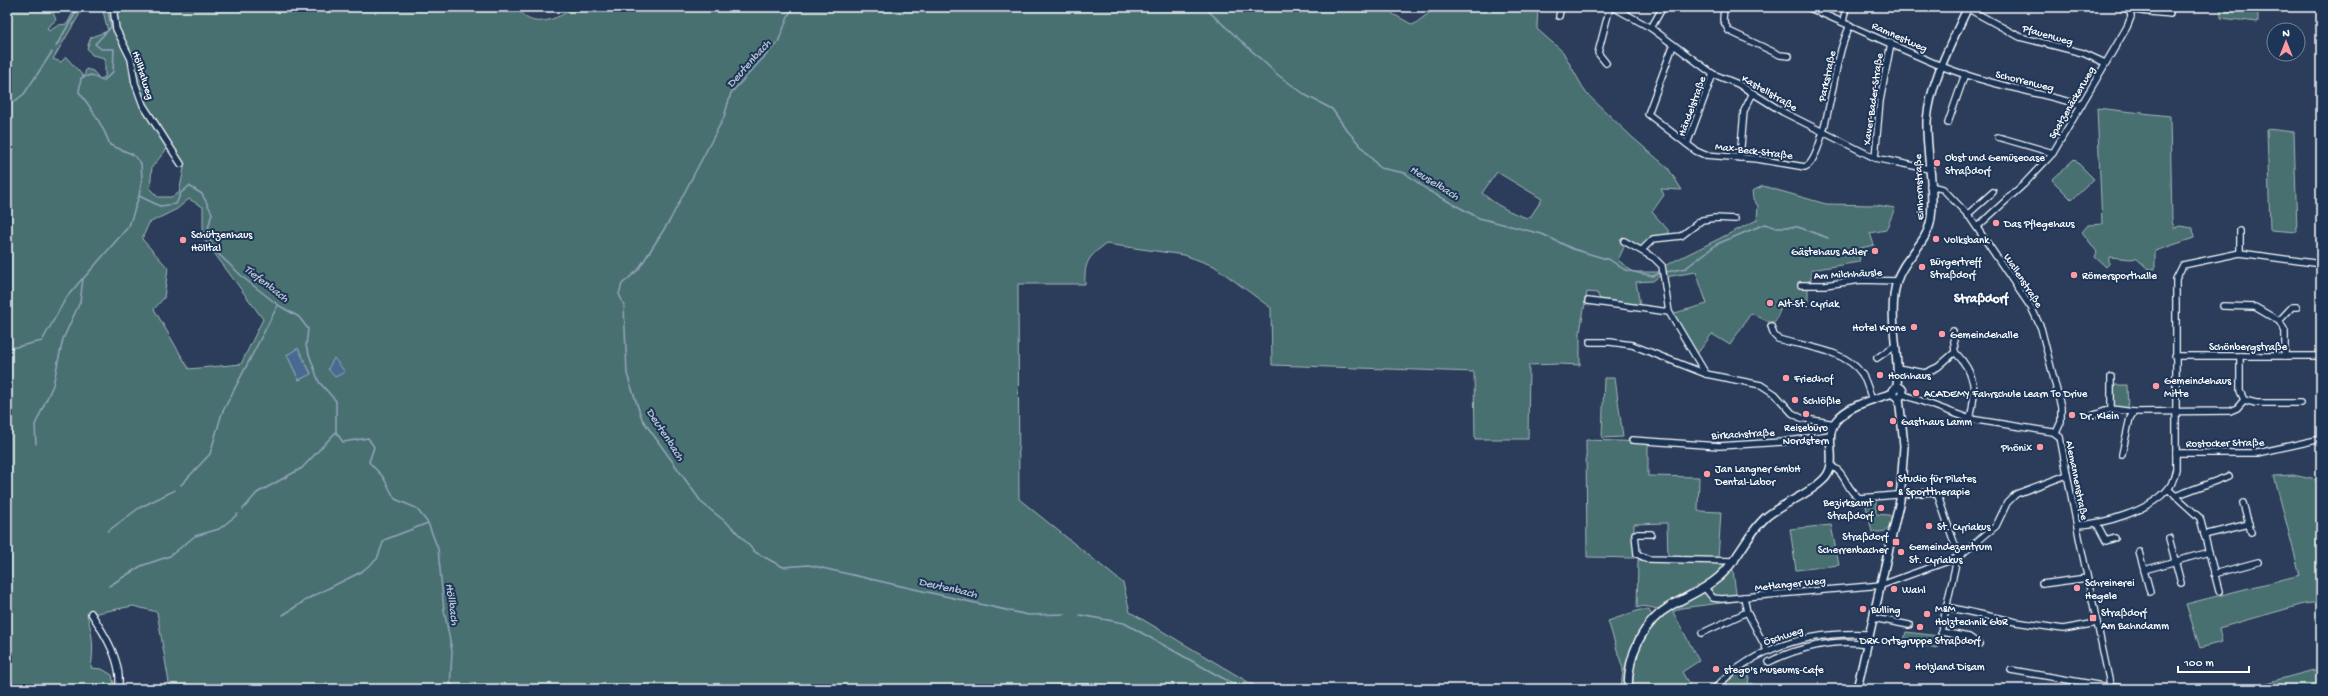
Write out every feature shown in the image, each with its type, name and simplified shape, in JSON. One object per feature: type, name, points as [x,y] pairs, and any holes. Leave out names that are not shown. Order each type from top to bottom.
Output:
[{"type":"main road","name":"Einhornstraße","points":[[1857,689],[1882,585],[1900,495],[1904,446],[1898,393],[1894,297],[1897,281],[1928,230],[1932,216],[1927,119],[1942,66],[1967,8]]},
{"type":"main road","points":[[1628,689],[1632,657],[1645,629],[1657,616],[1671,606],[1705,588],[1727,570],[1735,561],[1748,539],[1765,518],[1822,482],[1831,466],[1830,435],[1834,424],[1847,411],[1872,400],[1898,393]]},
{"type":"street","name":"Hölltalweg","points":[[113,7],[116,29],[130,59],[135,83],[143,105],[181,164]]},
{"type":"street","points":[[1559,16],[1561,7]]},
{"type":"street","points":[[1606,63],[1598,53],[1611,7]]},
{"type":"street","name":"Kastellstraße","points":[[1611,7],[1651,28],[1673,46],[1713,74],[1738,84],[1782,112],[1874,158],[1929,169]]},
{"type":"street","points":[[1651,28],[1663,7]]},
{"type":"street","points":[[1724,7],[1723,20],[1729,30],[1780,55],[1789,56]]},
{"type":"street","name":"Ramnestweg","points":[[1807,7],[1891,42],[1942,66]]},
{"type":"street","points":[[1843,22],[1846,7]]},
{"type":"street","points":[[2120,7],[2130,11],[2136,9],[2170,14]]},
{"type":"street","name":"Pfauenweg","points":[[1967,8],[2020,37],[2083,53],[2105,63]]},
{"type":"street","name":"Spatzenäckerweg","points":[[1978,227],[2024,184],[2053,153],[2127,27],[2131,17],[2130,11]]},
{"type":"street","name":"Parkstraße","points":[[1822,131],[1827,120],[1839,55],[1850,25]]},
{"type":"street","name":"Xaver-Bader-Straße","points":[[1874,158],[1880,100],[1891,42]]},
{"type":"street","name":"Max-Beck-Straße","points":[[1673,46],[1648,114],[1687,144],[1705,155],[1805,167],[1812,163],[1822,131]]},
{"type":"street","name":"Schorrenweg","points":[[1942,66],[2021,91],[2046,95],[2082,105]]},
{"type":"street","name":"Händelstraße","points":[[1687,144],[1713,74]]},
{"type":"street","points":[[1948,123],[1965,74]]},
{"type":"street","points":[[1740,158],[1744,111],[1753,93]]},
{"type":"street","points":[[1998,137],[2053,153]]},
{"type":"street","name":"Wallenstraße","points":[[1930,186],[1943,190],[1978,227],[2025,296],[2041,328],[2061,407],[2061,422],[2056,433]]},
{"type":"street","points":[[1967,215],[1993,192]]},
{"type":"street","points":[[1642,250],[1653,239],[1680,236],[1702,220],[1715,218],[1734,219]]},
{"type":"street","points":[[2240,231],[2240,253]]},
{"type":"street","points":[[1624,241],[1642,250],[1654,258],[1662,266],[1669,312],[1706,374]]},
{"type":"street","points":[[2077,525],[2097,524],[2136,510],[2168,490],[2176,469],[2176,279],[2180,269],[2187,263],[2240,253],[2321,264]]},
{"type":"street","name":"Am Milchhäusle","points":[[1801,284],[1825,285],[1861,280],[1897,281]]},
{"type":"street","points":[[1588,301],[1669,312]]},
{"type":"street","points":[[2223,306],[2255,307],[2279,321],[2285,331],[2285,356]]},
{"type":"street","points":[[2279,321],[2292,307],[2298,307]]},
{"type":"street","points":[[1771,326],[1774,335],[1778,339],[1835,355],[1850,362],[1862,375],[1872,400]]},
{"type":"street","points":[[1953,331],[1955,352],[1966,363],[1974,377],[1970,418]]},
{"type":"street","points":[[1590,342],[1610,342],[1632,345],[1706,374],[1761,385],[1775,394],[1792,413],[1801,418],[1834,424]]},
{"type":"street","points":[[1877,358],[1896,345]]},
{"type":"street","points":[[1897,368],[1925,373],[1938,367],[1955,352]]},
{"type":"street","name":"Schönbergstraße","points":[[2175,356],[2321,356]]},
{"type":"street","points":[[2240,356],[2240,391],[2244,400]]},
{"type":"street","points":[[2111,377],[2111,409]]},
{"type":"street","name":"Alemannenstraße","points":[[1898,393],[1970,418],[2056,433],[2063,444],[2067,475],[2111,687]]},
{"type":"street","points":[[2094,415],[2111,409],[2134,412],[2234,411],[2244,400]]},
{"type":"street","points":[[2244,400],[2256,403],[2300,403]]},
{"type":"street","points":[[2122,454],[2130,418],[2134,412]]},
{"type":"street","name":"Birkachstraße","points":[[1632,440],[1719,446],[1782,442],[1830,435]]},
{"type":"street","name":"Rostocker Straße","points":[[2176,453],[2258,453],[2321,438]]},
{"type":"street","points":[[1831,466],[1838,469],[1850,490],[1860,498],[1933,492],[1938,496],[1957,548],[1957,558],[1941,632],[1969,637],[1980,644]]},
{"type":"street","name":"Metlanger Weg","points":[[1705,588],[1715,599],[1882,585],[1957,558],[1996,526],[2009,500],[2016,494],[2067,475]]},
{"type":"street","points":[[2175,496],[2229,476]]},
{"type":"street","points":[[2168,490],[2200,518],[2219,591]]},
{"type":"street","points":[[2243,503],[2251,532]]},
{"type":"street","points":[[2097,524],[2106,541],[2115,538]]},
{"type":"street","points":[[2204,535],[2249,524]]},
{"type":"street","points":[[1650,534],[1636,534],[1637,554],[1648,559],[1735,561]]},
{"type":"street","points":[[2170,538],[2181,582]]},
{"type":"street","points":[[2139,552],[2150,592]]},
{"type":"street","points":[[2144,570],[2209,552]]},
{"type":"street","points":[[2214,574],[2258,562]]},
{"type":"street","points":[[2042,584],[2088,578]]},
{"type":"street","points":[[1744,597],[1747,612],[1767,650]]},
{"type":"street","points":[[1947,607],[2016,622],[2063,629],[2097,623]]},
{"type":"street","points":[[1702,633],[1747,612]]},
{"type":"street","points":[[91,613],[113,654],[119,682],[118,689]]},
{"type":"street","points":[[1873,618],[1909,624]]},
{"type":"street","name":"Öschweg","points":[[1714,689],[1739,667],[1767,650],[1814,636],[1870,634]]},
{"type":"street","points":[[1769,662],[1792,652],[1813,647],[1842,643],[1867,644]]},
{"type":"street","points":[[2011,670],[2102,686],[2136,689]]},
{"type":"green space","points":[[7,7],[51,7],[56,20],[47,28],[49,31],[59,25],[67,24],[76,7],[84,7],[53,59],[61,62],[66,57],[84,77],[86,69],[93,71],[100,79],[105,77],[105,58],[92,55],[87,48],[91,37],[108,31],[102,7],[518,7],[523,15],[529,19],[544,21],[560,16],[575,7],[1388,7],[1393,14],[1413,25],[1437,7],[1538,7],[1537,29],[1563,52],[1586,93],[1632,137],[1668,168],[1682,190],[1661,189],[1664,195],[1652,212],[1669,231],[1669,237],[1653,239],[1640,248],[1625,245],[1618,260],[1633,272],[1660,272],[1661,275],[1653,281],[1636,282],[1640,305],[1600,299],[1597,293],[1587,292],[1580,332],[1580,365],[1529,365],[1528,439],[1475,439],[1474,372],[1272,365],[1271,308],[1214,266],[1184,255],[1106,244],[1095,252],[1089,260],[1085,270],[1085,284],[1018,284],[1019,499],[1123,583],[1130,612],[1260,689],[1134,689],[1106,684],[1064,684],[1022,689],[170,689],[157,612],[133,606],[87,615],[91,629],[92,642],[91,668],[102,669],[112,675],[115,689],[12,689],[7,686]],"holes":[[[170,145],[184,168],[179,193],[171,197],[158,197],[150,189],[152,167]],[[1497,172],[1542,199],[1531,216],[1527,218],[1503,208],[1482,193]],[[189,199],[203,207],[203,238],[263,319],[241,364],[189,369],[154,309],[164,298],[168,268],[142,239],[149,223],[177,209]],[[298,349],[311,373],[299,380],[287,355]]]},
{"type":"green space","points":[[2221,7],[2258,7],[2258,22],[2221,18]]},
{"type":"green space","points":[[2097,108],[2170,116],[2172,221],[2174,228],[2180,226],[2193,228],[2194,238],[2155,251],[2155,269],[2148,269],[2136,258],[2109,257],[2109,264],[2106,267],[2095,257],[2097,252],[2082,232],[2088,225],[2102,224]]},
{"type":"green space","points":[[2267,129],[2294,132],[2297,232],[2270,230]]},
{"type":"green space","points":[[2074,159],[2094,179],[2072,200],[2052,180]]},
{"type":"green space","points":[[1763,186],[1826,204],[1877,205],[1895,208],[1886,230],[1870,233],[1874,245],[1861,248],[1859,262],[1811,270],[1811,281],[1808,281],[1808,301],[1784,301],[1775,322],[1769,322],[1751,313],[1730,345],[1712,334],[1697,354],[1671,314],[1707,304],[1696,272],[1665,277],[1664,266],[1757,220],[1758,206],[1753,199],[1752,191]]},
{"type":"green space","points":[[1604,378],[1615,378],[1623,437],[1602,438]]},
{"type":"green space","points":[[2111,385],[2127,385],[2128,410],[2111,409]]},
{"type":"green space","points":[[1586,440],[1648,442],[1648,476],[1699,477],[1698,511],[1721,512],[1718,559],[1668,558],[1667,523],[1634,524],[1634,558],[1587,557]]},
{"type":"green space","points":[[2293,475],[2321,481],[2321,605],[2320,602],[2304,604],[2219,628],[2222,642],[2200,648],[2186,604],[2300,575],[2274,476]]},
{"type":"green space","points":[[1871,498],[1876,498],[1876,514],[1889,515],[1893,518],[1889,529],[1881,532],[1872,532],[1866,506]]},
{"type":"green space","points":[[1831,525],[1839,565],[1796,570],[1790,529]]},
{"type":"green space","points":[[1638,560],[1724,561],[1728,563],[1705,584],[1660,609],[1657,609],[1646,607],[1637,608]]},
{"type":"green space","points":[[1733,570],[1737,601],[1681,608],[1673,612],[1699,661],[1682,672],[1692,689],[1630,689],[1635,654],[1650,626],[1671,609],[1707,590]]},
{"type":"green space","points":[[1640,610],[1649,610],[1652,616],[1640,633],[1632,650],[1625,679],[1625,689],[1621,689],[1623,669],[1608,621]]},
{"type":"green space","points":[[1906,632],[1939,636],[1937,648],[1904,641]]},
{"type":"green space","points":[[1748,665],[1751,668],[1748,683],[1770,689],[1718,689]]},
{"type":"green space","points":[[2321,668],[2321,689],[2234,689],[2251,687]]},
{"type":"water","points":[[298,348],[311,374],[299,380],[287,355]]},
{"type":"water","points":[[334,358],[345,372],[335,377],[328,369]]},
{"type":"waterway","points":[[56,46],[79,7]]},
{"type":"waterway","name":"Tiefenbach","points":[[107,7],[111,27],[95,44],[101,49],[114,49],[113,72],[103,81],[91,75],[81,78],[79,92],[97,117],[110,145],[132,154],[141,163],[142,179],[139,196],[160,206],[176,204],[181,193],[189,186],[202,194],[212,213],[208,229],[212,248],[245,279],[278,305],[299,317],[308,329],[306,346],[319,382],[336,401],[336,432],[343,442],[368,438],[374,447],[369,462],[383,477],[395,499],[416,508],[428,523],[438,549],[444,610],[452,651],[450,689]]},
{"type":"waterway","name":"Deutenbach","points":[[792,7],[778,42],[731,93],[724,117],[670,220],[638,270],[622,284],[619,294],[624,305],[627,374],[642,419],[702,503],[732,527],[755,552],[783,567],[809,565],[1028,615],[1065,614]]},
{"type":"waterway","name":"Heuselbach","points":[[1204,7],[1278,75],[1307,96],[1332,109],[1346,129],[1380,168],[1405,173],[1429,191],[1479,218],[1542,234],[1573,249],[1610,260],[1625,270],[1653,276],[1660,273]]},
{"type":"waterway","points":[[7,107],[24,94],[52,52]]},
{"type":"waterway","points":[[36,444],[35,425],[53,385],[63,339],[80,302],[83,279],[129,226],[139,196]]},
{"type":"waterway","name":"Heuselbach","points":[[1666,272],[1686,268],[1717,244],[1765,224],[1774,227],[1798,227],[1828,238]]},
{"type":"waterway","points":[[7,349],[42,341],[66,298],[82,279]]},
{"type":"waterway","points":[[181,485],[210,454],[222,413],[278,305]]},
{"type":"waterway","points":[[243,509],[257,493],[302,468],[336,432]]},
{"type":"waterway","points":[[108,531],[139,508],[175,490]]},
{"type":"waterway","points":[[109,586],[141,566],[170,556],[195,536],[219,529],[238,514]]},
{"type":"waterway","points":[[283,615],[309,598],[361,572],[377,559],[384,540],[428,523]]},
{"type":"waterway","name":"Deutenbach","points":[[1080,615],[1124,623],[1242,689]]},
{"type":"waterway","name":"Höllbach","points":[[451,684],[457,689]]},
{"type":"place","name":"Obst und Gemüseoase Straßdorf","points":[[1937,163]]},
{"type":"place","name":"Das Pflegehaus","points":[[1996,223]]},
{"type":"place","name":"Volksbank","points":[[1936,239]]},
{"type":"place","name":"Schützenhaus Hölltal","points":[[183,240]]},
{"type":"place","name":"Gästehaus Adler","points":[[1875,251]]},
{"type":"place","name":"Bürgertreff Straßdorf","points":[[1922,267]]},
{"type":"place","name":"Römersporthalle","points":[[2074,275]]},
{"type":"place","name":"Alt-St. Cyriak","points":[[1770,303]]},
{"type":"place","name":"Hotel Krone","points":[[1914,327]]},
{"type":"place","name":"Gemeindehalle","points":[[1942,334]]},
{"type":"place","name":"Hochhaus","points":[[1880,375]]},
{"type":"place","name":"Friedhof","points":[[1786,378]]},
{"type":"place","name":"Gemeindehaus Mitte","points":[[2156,386]]},
{"type":"place","name":"ACADEMY Fahrschule Learn To Drive","points":[[1916,393]]},
{"type":"place","name":"Schlößle","points":[[1795,400]]},
{"type":"place","name":"Reisebüro Nordstern","points":[[1806,414]]},
{"type":"place","name":"Dr. Klein","points":[[2072,415]]},
{"type":"place","name":"Gasthaus Lamm","points":[[1893,421]]},
{"type":"place","name":"Phönix","points":[[2040,447]]},
{"type":"place","name":"Jan Langner GmbH Dental-Labor","points":[[1707,474]]},
{"type":"place","name":"Studio für Pilates & Sporttherapie","points":[[1890,484]]},
{"type":"place","name":"Bezirksamt Straßdorf","points":[[1881,508]]},
{"type":"place","name":"St. Cyriakus","points":[[1929,526]]},
{"type":"place","name":"Straßdorf Scherrenbacher","points":[[1896,542]]},
{"type":"place","name":"Gemeindezentrum St. Cyriakus","points":[[1901,552]]},
{"type":"place","name":"Schreinerei Hegele","points":[[2077,588]]},
{"type":"place","name":"Wahl","points":[[1894,589]]},
{"type":"place","name":"Bulling","points":[[1863,609]]},
{"type":"place","name":"M&M Holztechnik GbR","points":[[1927,614]]},
{"type":"place","name":"Straßdorf Am Bahndamm","points":[[2093,618]]},
{"type":"place","name":"DRK Ortsgruppe Straßdorf","points":[[1920,627]]},
{"type":"place","name":"Holzland Disam","points":[[1907,666]]},
{"type":"place","name":"stego's Museums-Cafe","points":[[1716,669]]},
{"type":"district","name":"Straßdorf","points":[[1981,297]]}]
